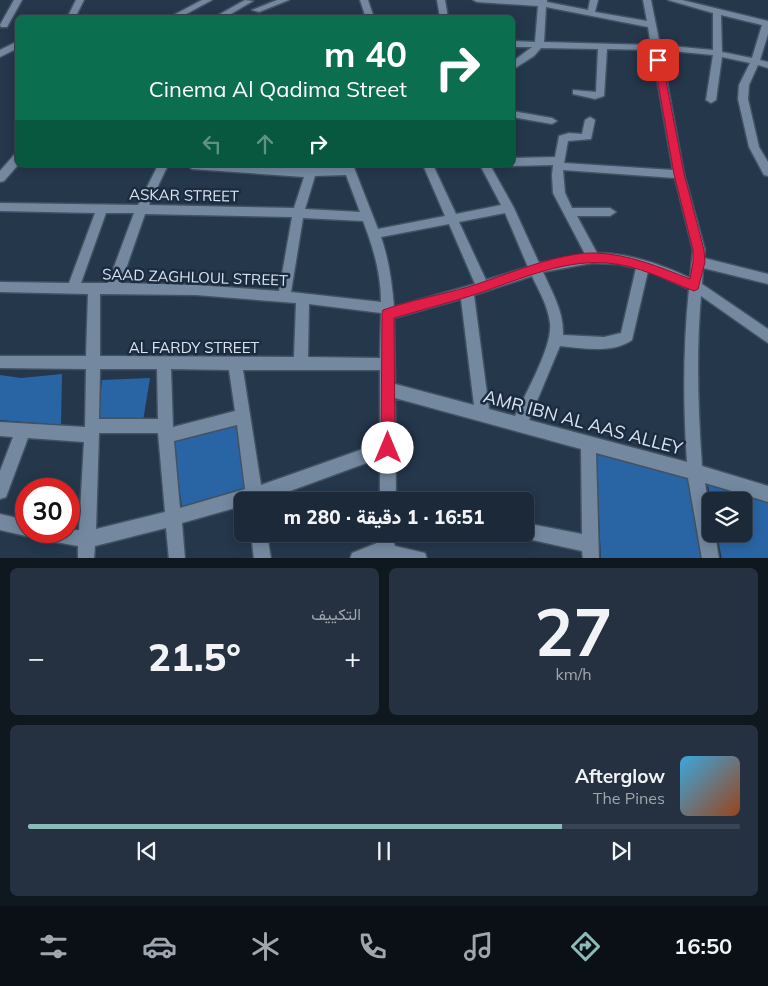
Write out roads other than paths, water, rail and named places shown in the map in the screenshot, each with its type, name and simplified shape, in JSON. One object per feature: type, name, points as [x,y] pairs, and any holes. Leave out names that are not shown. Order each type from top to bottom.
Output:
[{"type":"street","points":[[4,25],[18,0]]},
{"type":"street","points":[[72,15],[80,0]]},
{"type":"street","points":[[178,15],[208,0]]},
{"type":"street","points":[[256,10],[285,0]]},
{"type":"street","points":[[364,0],[369,15]]},
{"type":"street","points":[[441,0],[444,15]]},
{"type":"street","points":[[478,0],[542,2],[652,25]]},
{"type":"street","points":[[591,13],[594,0]]},
{"type":"street","points":[[647,0],[679,174],[696,238],[699,262],[694,286],[690,370],[695,472],[711,558]]},
{"type":"street","points":[[672,0],[767,24],[755,62],[744,85],[743,99],[754,146],[766,166]]},
{"type":"street","points":[[223,15],[249,1],[260,15]]},
{"type":"street","points":[[515,65],[531,54],[540,44],[542,2]]},
{"type":"street","points":[[711,100],[718,54],[717,12]]},
{"type":"street","points":[[515,44],[646,48],[656,46],[718,54],[768,65]]},
{"type":"street","points":[[0,54],[15,46]]},
{"type":"street","points":[[576,92],[595,96],[601,94],[603,46]]},
{"type":"street","points":[[515,115],[552,121]]},
{"type":"street","points":[[590,120],[587,137],[570,136],[563,138],[557,184],[559,193],[593,257]]},
{"type":"street","points":[[0,178],[15,161]]},
{"type":"street","points":[[515,162],[679,174]]},
{"type":"street","points":[[112,290],[141,210],[161,167]]},
{"type":"street","points":[[216,167],[311,172],[349,168],[375,234],[384,269],[388,311],[388,492]]},
{"type":"street","points":[[429,167],[483,287]]},
{"type":"street","points":[[486,167],[508,208],[554,310],[557,324],[556,340],[519,425]]},
{"type":"street","points":[[284,296],[298,214],[311,172]]},
{"type":"street","name":"ASKAR STREET","points":[[0,207],[234,210],[368,217]]},
{"type":"street","points":[[375,234],[508,208]]},
{"type":"street","points":[[73,288],[102,209]]},
{"type":"street","points":[[569,212],[610,212]]},
{"type":"street","points":[[388,311],[467,292],[576,259],[610,258],[643,265],[694,286],[768,337]]},
{"type":"street","points":[[699,262],[768,279]]},
{"type":"street","points":[[556,340],[614,342],[624,340],[627,336],[643,265]]},
{"type":"street","name":"SAAD ZAGHLOUL STREET","points":[[0,287],[94,290],[196,290],[303,298],[388,311]]},
{"type":"street","points":[[86,558],[92,431],[94,290]]},
{"type":"street","points":[[467,292],[482,415]]},
{"type":"street","points":[[301,364],[303,298]]},
{"type":"street","name":"AL FARDY STREET","points":[[0,362],[387,364]]},
{"type":"street","points":[[164,363],[166,431],[177,558]]},
{"type":"street","points":[[235,363],[253,492]]},
{"type":"street","name":"AMR IBN AL AAS ALLEY","points":[[387,389],[695,472],[768,494]]},
{"type":"street","points":[[0,429],[23,431],[166,431],[242,416]]},
{"type":"street","points":[[0,491],[23,431]]},
{"type":"street","points":[[534,534],[591,552],[588,443]]},
{"type":"street","points":[[270,492],[388,448]]},
{"type":"street","points":[[80,538],[87,539],[120,533],[234,503]]},
{"type":"street","points":[[0,522],[15,525]]},
{"type":"street","points":[[260,542],[263,558]]},
{"type":"street","points":[[358,558],[387,548],[419,558]]}]
